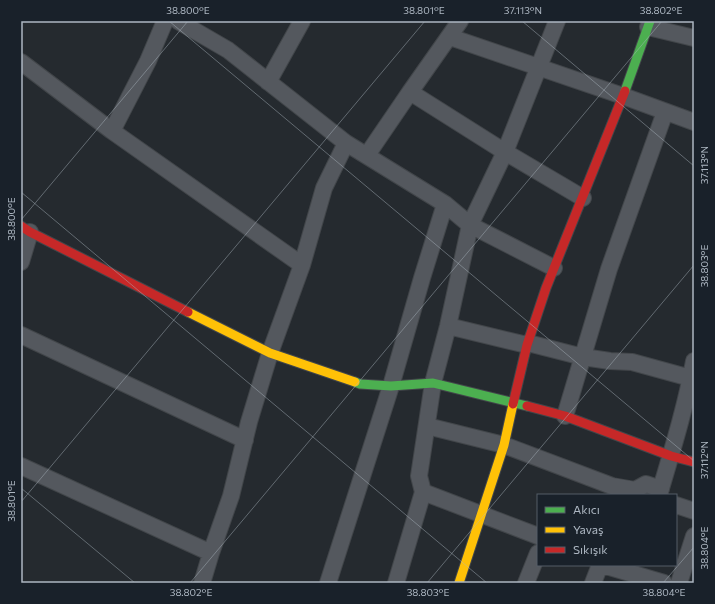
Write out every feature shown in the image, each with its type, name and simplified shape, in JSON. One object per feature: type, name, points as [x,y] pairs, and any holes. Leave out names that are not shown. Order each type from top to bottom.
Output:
[{"type":"street","points":[[112,131],[148,61],[164,21]]},
{"type":"street","points":[[178,21],[228,50],[346,143],[445,204],[470,225],[554,268]]},
{"type":"street","points":[[268,82],[302,21]]},
{"type":"street","points":[[367,155],[460,21]]},
{"type":"street","points":[[396,583],[423,492],[419,476],[426,426],[434,383],[470,225],[505,152],[557,21]]},
{"type":"street","points":[[459,583],[504,444],[528,344],[554,268],[623,96],[649,24],[694,38]]},
{"type":"street","points":[[450,37],[694,122]]},
{"type":"street","points":[[21,62],[112,131],[302,266]]},
{"type":"street","points":[[410,92],[505,152],[583,198]]},
{"type":"street","points":[[565,416],[609,269],[665,112]]},
{"type":"street","points":[[202,583],[231,496],[245,440],[270,353],[302,266],[324,188],[346,143]]},
{"type":"street","points":[[328,583],[391,386],[445,204]]},
{"type":"street","points":[[21,262],[26,229],[270,353],[360,384],[391,386],[434,383],[514,402],[565,416],[672,456],[694,462]]},
{"type":"street","points":[[448,326],[583,357],[610,361],[632,362],[692,379]]},
{"type":"street","points":[[21,335],[245,440]]},
{"type":"street","points":[[426,426],[504,444],[612,486],[634,492],[646,484],[660,492],[672,456],[692,379],[694,361]]},
{"type":"street","points":[[21,466],[211,553]]},
{"type":"street","points":[[423,492],[537,536]]},
{"type":"street","points":[[677,505],[694,511]]},
{"type":"street","points":[[679,583],[694,536]]},
{"type":"street","points":[[526,583],[537,556]]},
{"type":"street","points":[[593,583],[602,566]]},
{"type":"street","points":[[605,566],[664,583]]},
{"type":"traffic: fast","points":[[625,91],[650,21]]},
{"type":"traffic: fast","points":[[355,382],[360,384],[391,386],[433,383],[527,406]]},
{"type":"traffic: slow","points":[[188,312],[270,353],[355,382]]},
{"type":"traffic: slow","points":[[459,583],[504,445],[513,404]]},
{"type":"traffic: jam","points":[[513,404],[527,345],[546,288],[625,91]]},
{"type":"traffic: jam","points":[[21,226],[30,232],[188,312]]},
{"type":"traffic: jam","points":[[527,406],[565,416],[671,456],[694,462]]}]
